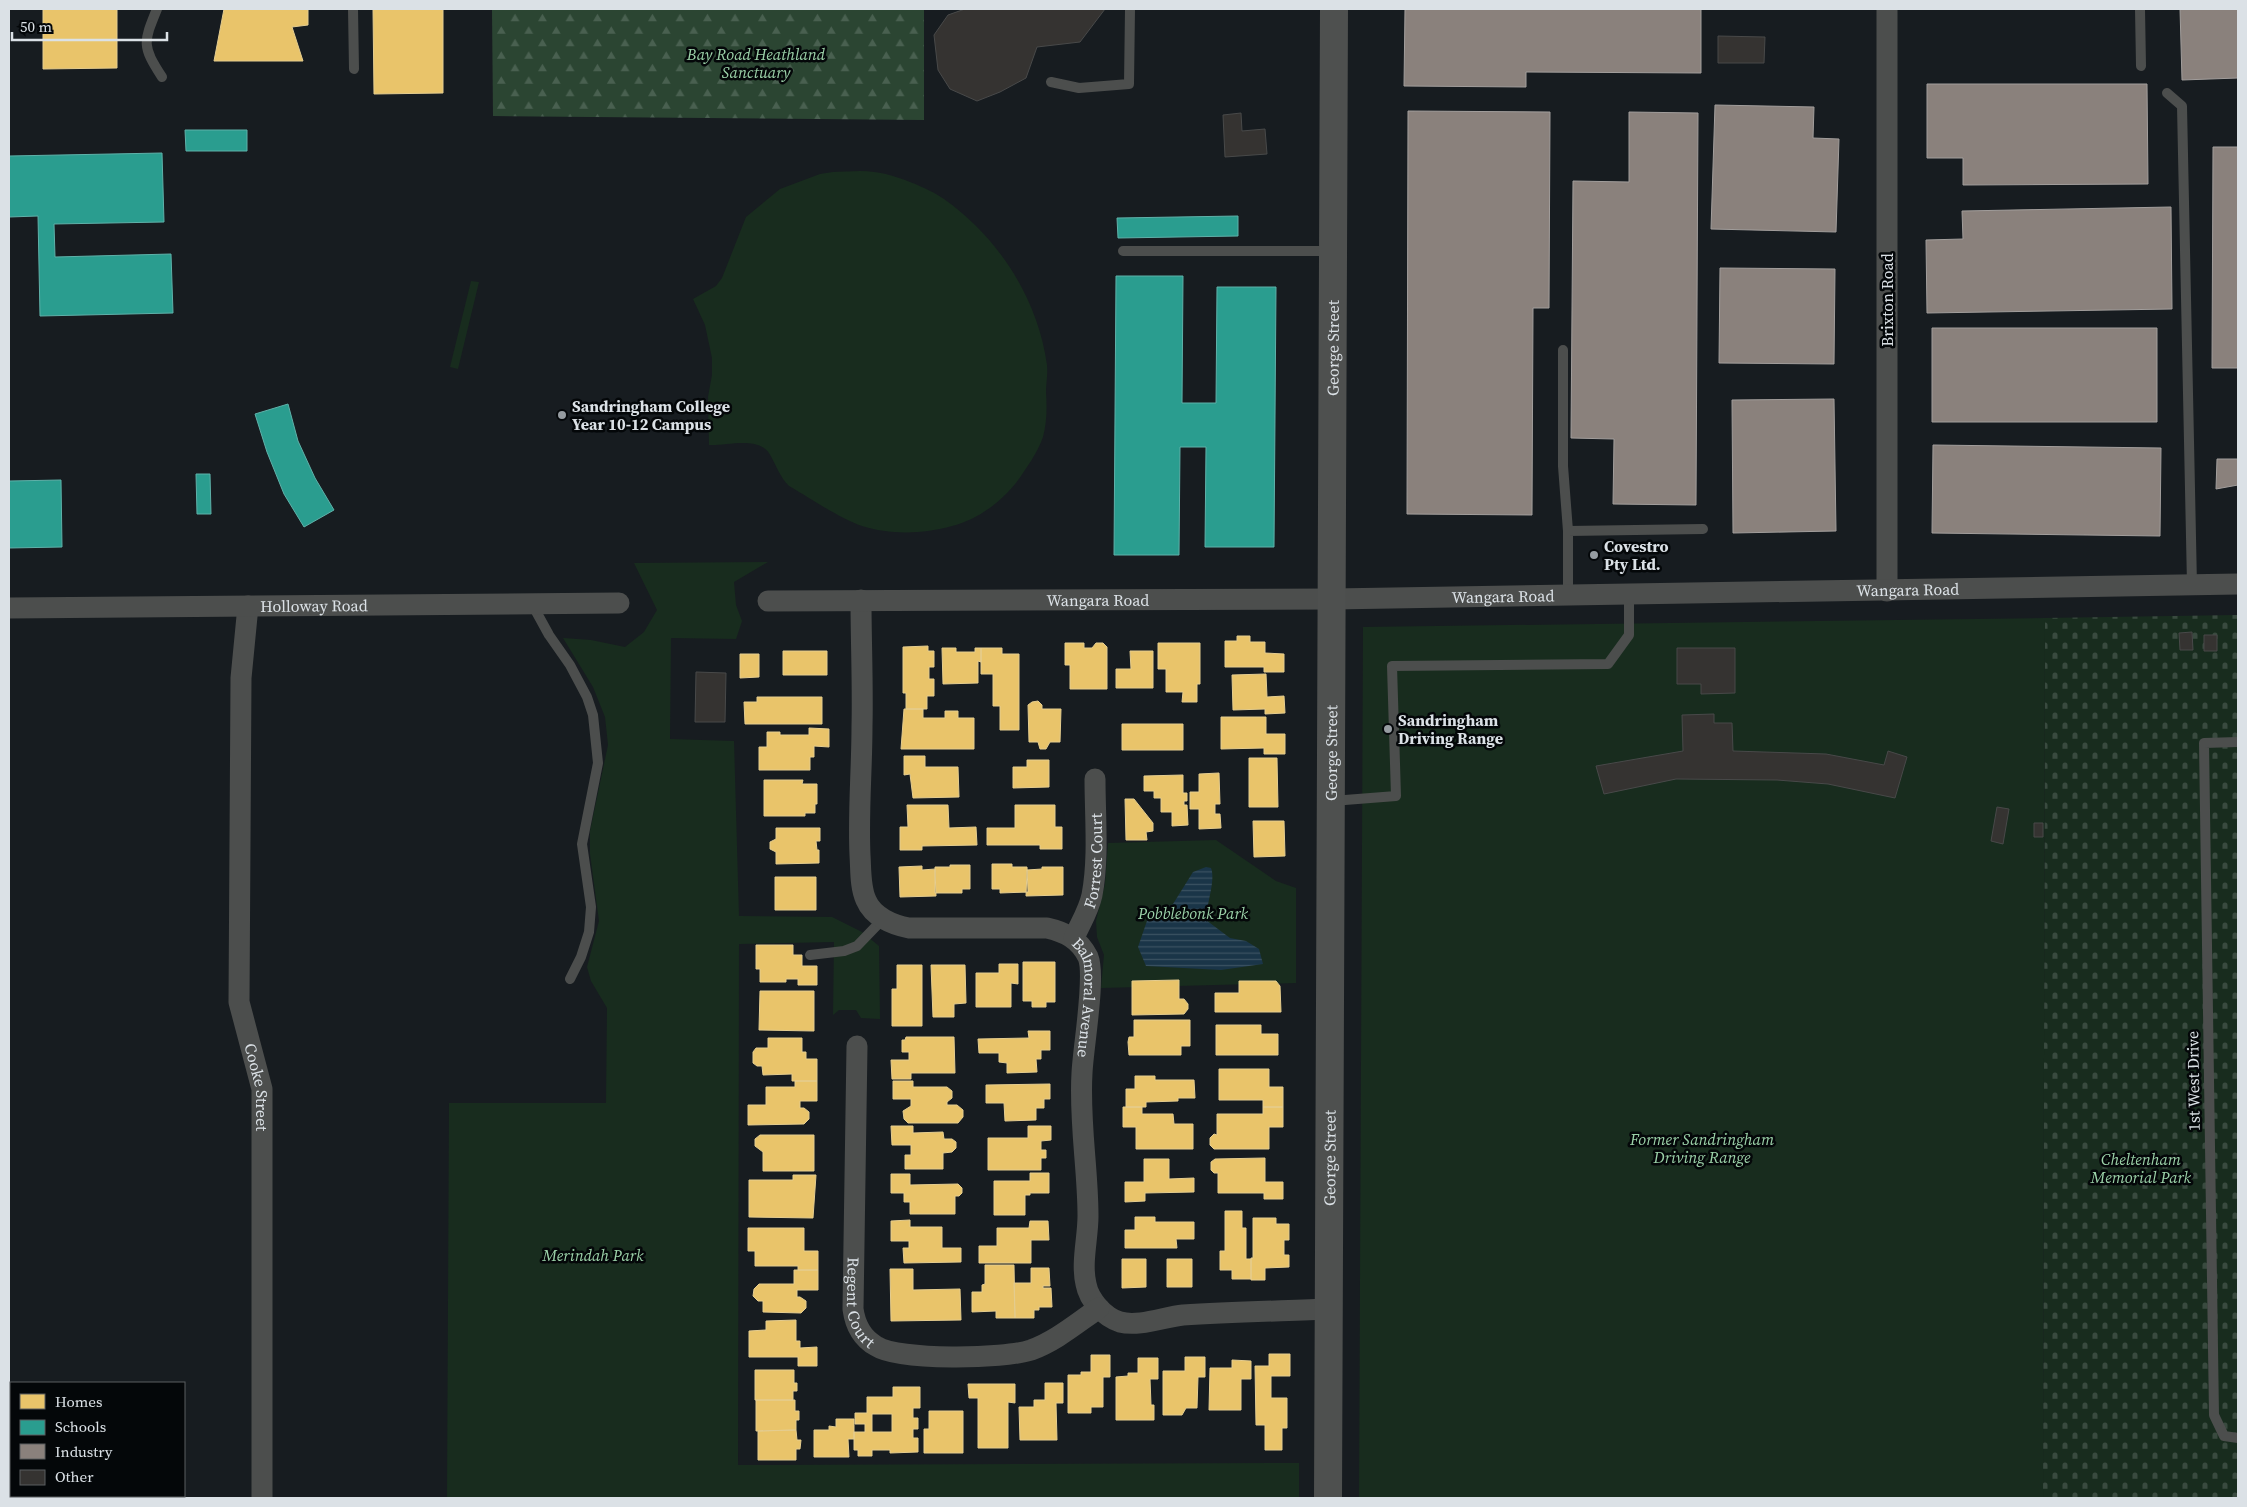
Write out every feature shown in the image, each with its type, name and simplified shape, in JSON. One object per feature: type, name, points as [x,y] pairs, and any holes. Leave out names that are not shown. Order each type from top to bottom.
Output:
[{"type":"street","name":"George Street","points":[[1328,1498],[1334,9]]},
{"type":"street","name":"Brixton Road","points":[[1886,591],[1887,9]]},
{"type":"street","name":"Wangara Road","points":[[768,601],[1333,599],[2238,584]]},
{"type":"street","name":"Balmoral Avenue","points":[[861,600],[862,727],[858,811],[861,874],[866,901],[874,912],[883,919],[909,928],[1047,928],[1060,931],[1074,938],[1088,958],[1091,976],[1082,1073],[1083,1150],[1088,1217],[1085,1274],[1087,1287],[1099,1308],[1108,1316],[1120,1322],[1182,1316],[1330,1309]]},
{"type":"street","name":"Holloway Road","points":[[9,608],[619,603]]},
{"type":"street","name":"Cooke Street","points":[[241,606],[235,636],[241,678],[239,1002],[262,1089],[262,1498]]},
{"type":"street","name":"Forrest Court","points":[[1074,938],[1087,911],[1092,895],[1095,779]]},
{"type":"street","name":"Regent Court","points":[[857,1046],[853,1309],[854,1319],[866,1338],[876,1347],[904,1355],[1013,1354],[1030,1350],[1049,1341],[1099,1308]]},
{"type":"lane","points":[[157,9],[145,44],[150,58],[162,77]]},
{"type":"lane","points":[[353,9],[354,69]]},
{"type":"lane","points":[[1051,82],[1079,88],[1129,84],[1130,9]]},
{"type":"lane","points":[[2140,9],[2141,66]]},
{"type":"lane","points":[[2167,93],[2182,106],[2192,585]]},
{"type":"lane","points":[[1123,251],[1332,251]]},
{"type":"lane","points":[[1563,350],[1563,466],[1568,530],[1568,595]]},
{"type":"lane","points":[[1568,530],[1703,529]]},
{"type":"lane","points":[[1331,801],[1396,796],[1392,666],[1608,664],[1630,635],[1629,594]]},
{"type":"lane","points":[[532,604],[549,635],[570,665],[587,697],[593,715],[598,763],[582,844],[584,868],[589,888],[590,923],[581,957],[570,979]]},
{"type":"lane","name":"1st West Drive","points":[[2238,742],[2204,743],[2214,1415],[2224,1436],[2238,1438]]},
{"type":"lane","points":[[810,955],[844,951],[857,946],[883,919]]},
{"type":"green space","name":"Bay Road Heathland Sanctuary","points":[[492,9],[924,9],[924,120],[493,116]]},
{"type":"green space","points":[[864,171],[882,173],[910,182],[944,199],[982,232],[998,251],[1013,272],[1035,317],[1047,368],[1046,414],[1043,437],[1031,460],[1009,491],[983,513],[962,523],[941,529],[919,532],[884,531],[862,526],[834,513],[789,486],[764,448],[749,443],[709,445],[708,397],[712,375],[712,358],[705,325],[693,299],[716,286],[722,278],[746,217],[780,189],[820,174]]},
{"type":"green space","points":[[471,281],[479,282],[458,369],[450,367]]},
{"type":"green space","name":"Merindah Park","points":[[768,562],[734,582],[736,605],[742,621],[736,639],[671,638],[670,739],[734,741],[739,916],[832,917],[862,932],[879,946],[880,1019],[861,1018],[856,1010],[839,1010],[833,1015],[834,942],[739,944],[738,1465],[1299,1463],[1299,1498],[447,1498],[449,1103],[606,1103],[607,1008],[591,981],[587,967],[599,921],[590,854],[590,831],[608,745],[605,717],[593,687],[563,638],[591,640],[625,647],[644,632],[657,610],[634,563]]},
{"type":"green space","name":"Cheltenham Memorial Park","points":[[2238,615],[2238,1498],[2043,1498],[2045,618]]},
{"type":"green space","name":"Former Sandringham Driving Range","points":[[2045,618],[2043,1498],[1359,1498],[1363,627]]},
{"type":"green space","name":"Pobblebonk Park","points":[[1216,840],[1276,881],[1296,888],[1296,983],[1101,988],[1104,955],[1097,937],[1096,921],[1105,884],[1108,843]]},
{"type":"water","points":[[1206,867],[1211,868],[1212,886],[1206,920],[1230,938],[1246,941],[1259,949],[1263,964],[1221,970],[1146,966],[1138,947],[1149,915],[1173,904],[1193,872]]},
{"type":"building: Homes","points":[[43,9],[117,9],[117,68],[43,69]]},
{"type":"building: Homes","points":[[224,9],[308,9],[308,25],[292,27],[303,61],[214,61]]},
{"type":"building: Homes","points":[[373,9],[443,9],[443,93],[374,94]]},
{"type":"building: Homes","points":[[1237,636],[1250,636],[1250,642],[1265,642],[1265,653],[1284,654],[1284,672],[1264,672],[1264,667],[1225,667],[1225,641],[1237,641]]},
{"type":"building: Homes","points":[[1065,643],[1084,643],[1084,648],[1092,648],[1096,643],[1103,643],[1107,647],[1107,689],[1070,689],[1070,665],[1065,665]]},
{"type":"building: Homes","points":[[1158,643],[1200,643],[1200,684],[1197,684],[1197,702],[1182,702],[1183,692],[1166,692],[1166,669],[1158,669]]},
{"type":"building: Homes","points":[[928,646],[928,651],[934,651],[934,667],[929,667],[929,679],[934,679],[934,696],[927,696],[927,709],[906,709],[906,693],[903,693],[903,647]]},
{"type":"building: Homes","points":[[942,648],[956,648],[956,652],[975,652],[975,648],[981,648],[981,662],[978,661],[978,683],[943,684]]},
{"type":"building: Homes","points":[[981,648],[1002,648],[1002,654],[1019,654],[1019,730],[1000,730],[1000,706],[993,706],[993,674],[981,674]]},
{"type":"building: Homes","points":[[783,651],[827,651],[827,675],[783,675]]},
{"type":"building: Homes","points":[[1130,651],[1153,651],[1153,688],[1116,688],[1116,669],[1131,669]]},
{"type":"building: Homes","points":[[740,654],[759,654],[759,677],[740,678]]},
{"type":"building: Homes","points":[[1266,674],[1267,697],[1284,696],[1285,713],[1265,714],[1265,709],[1233,710],[1232,675]]},
{"type":"building: Homes","points":[[757,697],[822,697],[822,724],[745,724],[744,702],[757,702]]},
{"type":"building: Homes","points":[[1038,701],[1042,705],[1042,709],[1061,709],[1060,742],[1050,742],[1046,749],[1040,749],[1038,742],[1029,742],[1028,705]]},
{"type":"building: Homes","points":[[904,709],[923,709],[923,718],[945,718],[945,711],[958,711],[958,718],[974,718],[974,749],[901,749]]},
{"type":"building: Homes","points":[[1221,717],[1266,717],[1266,734],[1285,734],[1285,754],[1264,754],[1264,748],[1221,749]]},
{"type":"building: Homes","points":[[1122,724],[1183,724],[1183,750],[1122,750]]},
{"type":"building: Homes","points":[[809,728],[829,729],[829,747],[814,746],[814,757],[810,757],[810,770],[759,770],[759,747],[767,747],[767,732],[780,732],[780,735],[809,735]]},
{"type":"building: Homes","points":[[904,756],[925,756],[925,767],[958,767],[959,797],[913,798],[910,774],[904,775]]},
{"type":"building: Homes","points":[[1249,758],[1277,758],[1278,807],[1249,807]]},
{"type":"building: Homes","points":[[1027,760],[1049,760],[1049,787],[1013,788],[1013,767],[1027,767]]},
{"type":"building: Homes","points":[[1219,773],[1220,804],[1215,804],[1215,814],[1220,814],[1221,828],[1199,829],[1199,809],[1190,809],[1190,792],[1199,792],[1199,774]]},
{"type":"building: Homes","points":[[1183,775],[1183,793],[1187,793],[1187,801],[1184,801],[1184,805],[1187,805],[1188,825],[1172,826],[1172,812],[1161,812],[1161,798],[1154,798],[1154,791],[1144,791],[1144,776]]},
{"type":"building: Homes","points":[[764,780],[803,780],[802,784],[817,784],[815,813],[805,813],[805,816],[764,816]]},
{"type":"building: Homes","points":[[1125,799],[1134,799],[1153,823],[1153,831],[1146,832],[1147,840],[1126,840]]},
{"type":"building: Homes","points":[[907,805],[948,805],[949,828],[976,827],[977,845],[922,846],[922,850],[900,850],[900,827],[908,827]]},
{"type":"building: Homes","points":[[1015,805],[1055,805],[1055,827],[1062,827],[1062,849],[1040,849],[1040,845],[987,845],[987,828],[1015,828]]},
{"type":"building: Homes","points":[[1253,821],[1284,821],[1285,856],[1254,857]]},
{"type":"building: Homes","points":[[776,828],[820,828],[820,841],[816,841],[817,850],[819,850],[819,863],[776,864],[776,852],[770,849],[770,842],[776,839]]},
{"type":"building: Homes","points":[[992,864],[1012,864],[1012,867],[1027,867],[1028,892],[1000,893],[1000,889],[992,889]]},
{"type":"building: Homes","points":[[950,865],[970,865],[970,889],[962,889],[962,893],[935,893],[935,867],[950,867]]},
{"type":"building: Homes","points":[[922,866],[922,870],[935,869],[936,896],[900,897],[899,867]]},
{"type":"building: Homes","points":[[1042,867],[1063,867],[1063,895],[1026,896],[1027,870],[1042,869]]},
{"type":"building: Homes","points":[[775,877],[816,877],[816,910],[775,910]]},
{"type":"building: Homes","points":[[756,945],[793,945],[793,955],[802,955],[802,966],[817,966],[817,985],[798,985],[798,979],[786,979],[786,982],[760,982],[760,969],[756,969]]},
{"type":"building: Homes","points":[[1023,962],[1055,962],[1055,1002],[1046,1002],[1046,1007],[1032,1007],[1032,1001],[1023,1001]]},
{"type":"building: Homes","points":[[999,964],[1018,964],[1018,984],[1011,983],[1011,1007],[976,1007],[976,973],[999,973]]},
{"type":"building: Homes","points":[[897,965],[922,965],[922,1026],[892,1026],[892,989],[897,989]]},
{"type":"building: Homes","points":[[931,965],[965,965],[966,1003],[954,1004],[954,1017],[933,1017]]},
{"type":"building: Homes","points":[[1179,980],[1179,999],[1184,999],[1188,1004],[1188,1009],[1184,1014],[1132,1015],[1132,981]]},
{"type":"building: Homes","points":[[1239,981],[1276,981],[1280,986],[1281,1012],[1215,1012],[1215,993],[1239,993]]},
{"type":"building: Homes","points":[[760,991],[814,991],[814,1031],[759,1030]]},
{"type":"building: Homes","points":[[1134,1020],[1190,1020],[1190,1046],[1181,1046],[1181,1055],[1129,1055],[1128,1042],[1129,1037],[1134,1037]]},
{"type":"building: Homes","points":[[1216,1025],[1261,1025],[1261,1034],[1278,1034],[1278,1055],[1216,1055]]},
{"type":"building: Homes","points":[[1028,1031],[1050,1031],[1050,1050],[1041,1050],[1041,1059],[1036,1059],[1037,1072],[1007,1073],[1007,1063],[999,1062],[999,1053],[979,1053],[978,1039],[1029,1038]]},
{"type":"building: Homes","points":[[906,1037],[954,1037],[955,1073],[911,1073],[911,1079],[892,1079],[891,1060],[909,1060],[909,1052],[902,1052],[902,1040],[905,1040]]},
{"type":"building: Homes","points":[[768,1038],[802,1038],[802,1052],[806,1052],[806,1059],[817,1059],[817,1081],[792,1081],[792,1074],[763,1075],[762,1066],[757,1066],[753,1063],[753,1052],[756,1048],[768,1048]]},
{"type":"building: Homes","points":[[1219,1069],[1269,1069],[1269,1087],[1283,1087],[1283,1107],[1263,1107],[1263,1100],[1219,1100]]},
{"type":"building: Homes","points":[[1135,1076],[1155,1076],[1155,1080],[1194,1080],[1195,1098],[1178,1098],[1178,1101],[1146,1102],[1146,1107],[1126,1107],[1126,1089],[1135,1089]]},
{"type":"building: Homes","points":[[795,1081],[817,1081],[817,1101],[800,1101],[800,1108],[804,1108],[809,1112],[809,1119],[804,1124],[748,1125],[748,1105],[766,1105],[766,1087],[795,1087]]},
{"type":"building: Homes","points":[[893,1081],[913,1081],[913,1087],[947,1087],[952,1091],[952,1098],[947,1102],[947,1105],[957,1105],[963,1110],[963,1117],[958,1123],[908,1123],[904,1119],[903,1111],[911,1106],[911,1099],[893,1099]]},
{"type":"building: Homes","points":[[1050,1084],[1050,1099],[1044,1099],[1044,1108],[1036,1108],[1036,1120],[1005,1121],[1004,1103],[986,1103],[986,1085]]},
{"type":"building: Homes","points":[[1123,1107],[1142,1107],[1142,1114],[1173,1114],[1174,1124],[1193,1124],[1193,1149],[1136,1149],[1136,1127],[1123,1127]]},
{"type":"building: Homes","points":[[1263,1107],[1283,1107],[1283,1127],[1269,1127],[1269,1149],[1214,1149],[1210,1145],[1210,1138],[1214,1134],[1217,1135],[1217,1114],[1263,1114]]},
{"type":"building: Homes","points":[[891,1126],[913,1126],[913,1133],[943,1132],[944,1139],[952,1139],[956,1142],[956,1148],[952,1152],[943,1153],[943,1169],[905,1169],[905,1155],[911,1155],[911,1145],[892,1145]]},
{"type":"building: Homes","points":[[1028,1126],[1051,1126],[1051,1140],[1041,1141],[1041,1150],[1046,1150],[1046,1158],[1041,1158],[1041,1170],[988,1170],[988,1138],[1028,1138]]},
{"type":"building: Homes","points":[[760,1135],[814,1135],[814,1171],[763,1171],[763,1152],[755,1146],[755,1139]]},
{"type":"building: Homes","points":[[1265,1158],[1265,1182],[1283,1182],[1283,1199],[1264,1199],[1264,1193],[1218,1193],[1218,1173],[1214,1173],[1211,1170],[1211,1162],[1215,1159]]},
{"type":"building: Homes","points":[[1144,1159],[1169,1159],[1169,1179],[1194,1178],[1194,1192],[1145,1193],[1145,1201],[1125,1202],[1125,1182],[1144,1182]]},
{"type":"building: Homes","points":[[1030,1173],[1049,1173],[1049,1193],[1030,1193],[1030,1195],[1025,1195],[1025,1215],[994,1215],[994,1181],[1030,1181]]},
{"type":"building: Homes","points":[[891,1174],[910,1174],[910,1185],[958,1184],[962,1188],[962,1193],[959,1196],[955,1196],[955,1214],[910,1214],[910,1202],[904,1202],[904,1193],[891,1193]]},
{"type":"building: Homes","points":[[793,1175],[816,1175],[813,1218],[749,1217],[749,1180],[793,1180]]},
{"type":"building: Homes","points":[[1225,1211],[1242,1211],[1242,1228],[1246,1228],[1246,1259],[1251,1259],[1251,1279],[1232,1279],[1232,1270],[1220,1270],[1220,1251],[1225,1251]]},
{"type":"building: Homes","points":[[1135,1217],[1155,1217],[1155,1222],[1194,1222],[1194,1239],[1176,1239],[1177,1248],[1125,1248],[1125,1230],[1135,1230]]},
{"type":"building: Homes","points":[[1253,1218],[1276,1218],[1276,1224],[1289,1224],[1289,1240],[1284,1240],[1284,1255],[1289,1255],[1289,1267],[1265,1268],[1265,1280],[1251,1280]]},
{"type":"building: Homes","points":[[910,1220],[910,1227],[942,1227],[942,1248],[961,1248],[961,1262],[904,1263],[903,1248],[909,1248],[909,1241],[891,1241],[891,1221]]},
{"type":"building: Homes","points":[[1030,1221],[1048,1221],[1049,1240],[1031,1240],[1031,1263],[979,1263],[979,1246],[997,1246],[997,1228],[1029,1228]]},
{"type":"building: Homes","points":[[748,1228],[804,1228],[804,1251],[818,1251],[818,1270],[798,1270],[798,1266],[755,1266],[755,1251],[748,1251]]},
{"type":"building: Homes","points":[[1122,1259],[1146,1259],[1146,1287],[1122,1288]]},
{"type":"building: Homes","points":[[1167,1259],[1192,1259],[1192,1287],[1167,1287]]},
{"type":"building: Homes","points":[[985,1265],[1014,1265],[1015,1318],[996,1318],[996,1311],[972,1312],[972,1292],[982,1292],[982,1285],[985,1284]]},
{"type":"building: Homes","points":[[1031,1268],[1049,1268],[1050,1286],[1043,1286],[1043,1288],[1051,1288],[1052,1307],[1039,1307],[1039,1310],[1034,1310],[1034,1318],[1015,1318],[1014,1283],[1031,1283]]},
{"type":"building: Homes","points":[[890,1269],[913,1269],[913,1290],[960,1289],[961,1320],[891,1321]]},
{"type":"building: Homes","points":[[794,1270],[818,1270],[818,1290],[797,1290],[797,1297],[806,1301],[806,1308],[801,1313],[763,1312],[763,1301],[758,1301],[753,1296],[754,1289],[759,1284],[794,1284]]},
{"type":"building: Homes","points":[[796,1320],[796,1341],[800,1341],[800,1348],[817,1347],[817,1366],[798,1366],[798,1357],[749,1357],[749,1331],[766,1330],[766,1321]]},
{"type":"building: Homes","points":[[1269,1354],[1290,1354],[1290,1376],[1271,1376],[1271,1398],[1287,1398],[1287,1428],[1282,1428],[1282,1450],[1265,1450],[1265,1425],[1256,1425],[1255,1366],[1269,1366]]},
{"type":"building: Homes","points":[[1091,1355],[1110,1355],[1110,1377],[1103,1377],[1103,1407],[1091,1407],[1091,1413],[1068,1413],[1068,1375],[1081,1375],[1081,1372],[1091,1372]]},
{"type":"building: Homes","points":[[1185,1357],[1205,1357],[1205,1377],[1198,1377],[1197,1408],[1186,1408],[1182,1415],[1163,1415],[1163,1371],[1185,1371]]},
{"type":"building: Homes","points":[[1138,1358],[1158,1358],[1158,1379],[1150,1379],[1151,1405],[1154,1405],[1154,1420],[1116,1420],[1116,1377],[1128,1376],[1128,1373],[1138,1373]]},
{"type":"building: Homes","points":[[1232,1360],[1251,1361],[1251,1379],[1241,1379],[1241,1410],[1209,1410],[1210,1368],[1232,1368]]},
{"type":"building: Homes","points":[[755,1370],[794,1370],[794,1383],[797,1383],[797,1391],[793,1391],[793,1400],[755,1400]]},
{"type":"building: Homes","points":[[1045,1383],[1063,1383],[1063,1403],[1056,1403],[1057,1440],[1020,1440],[1019,1407],[1034,1407],[1034,1400],[1045,1400]]},
{"type":"building: Homes","points":[[968,1384],[1015,1384],[1015,1403],[1008,1402],[1008,1448],[978,1448],[978,1398],[969,1398]]},
{"type":"building: Homes","points":[[893,1387],[920,1387],[920,1408],[913,1408],[913,1418],[918,1418],[918,1429],[913,1429],[913,1438],[918,1438],[918,1452],[890,1453],[890,1450],[872,1450],[872,1456],[858,1456],[858,1450],[854,1450],[854,1432],[865,1432],[865,1424],[855,1424],[855,1413],[867,1413],[867,1397],[893,1397]],"holes":[[[872,1414],[892,1414],[892,1432],[872,1432]]]},
{"type":"building: Homes","points":[[756,1400],[795,1400],[795,1411],[799,1411],[799,1420],[796,1420],[796,1430],[756,1431]]},
{"type":"building: Homes","points":[[929,1411],[963,1411],[963,1453],[924,1453],[924,1429],[929,1429]]},
{"type":"building: Homes","points":[[836,1419],[854,1419],[854,1439],[848,1439],[849,1457],[814,1457],[814,1430],[829,1430],[829,1426],[836,1427]]},
{"type":"building: Homes","points":[[796,1430],[797,1440],[801,1440],[800,1449],[796,1449],[796,1460],[758,1460],[758,1431]]},
{"type":"building: Schools","points":[[185,130],[247,130],[247,151],[186,151]]},
{"type":"building: Schools","points":[[162,153],[164,222],[54,224],[55,257],[171,254],[173,313],[40,316],[38,216],[9,217],[9,156]]},
{"type":"building: Schools","points":[[1238,216],[1238,236],[1118,238],[1117,218]]},
{"type":"building: Schools","points":[[1116,276],[1183,276],[1182,403],[1216,403],[1217,287],[1276,287],[1274,547],[1205,547],[1206,447],[1180,447],[1179,555],[1114,555]]},
{"type":"building: Schools","points":[[288,404],[298,441],[315,478],[334,510],[304,527],[284,494],[267,452],[255,414]]},
{"type":"building: Schools","points":[[196,474],[210,474],[211,514],[197,514]]},
{"type":"building: Schools","points":[[61,480],[62,547],[9,548],[9,481]]},
{"type":"building: Industry","points":[[1405,9],[1701,9],[1701,73],[1526,72],[1526,87],[1404,86]]},
{"type":"building: Industry","points":[[2180,9],[2238,9],[2238,78],[2182,80]]},
{"type":"building: Industry","points":[[1927,84],[2147,84],[2148,184],[1963,185],[1963,158],[1927,158]]},
{"type":"building: Industry","points":[[1715,105],[1814,107],[1813,138],[1839,139],[1836,232],[1711,229]]},
{"type":"building: Industry","points":[[1408,111],[1550,112],[1549,308],[1533,308],[1532,515],[1407,514]]},
{"type":"building: Industry","points":[[1629,112],[1698,113],[1696,505],[1613,504],[1614,439],[1571,438],[1573,181],[1629,182]]},
{"type":"building: Industry","points":[[2213,147],[2238,147],[2238,368],[2212,368]]},
{"type":"building: Industry","points":[[2171,207],[2172,309],[1927,313],[1926,240],[1963,239],[1962,211]]},
{"type":"building: Industry","points":[[1720,268],[1835,269],[1834,364],[1719,363]]},
{"type":"building: Industry","points":[[1932,328],[2157,328],[2157,422],[1932,422]]},
{"type":"building: Industry","points":[[1834,399],[1836,531],[1733,533],[1732,400]]},
{"type":"building: Industry","points":[[1933,445],[2161,448],[2160,536],[1932,533]]},
{"type":"building: Industry","points":[[2217,459],[2238,459],[2238,485],[2216,489]]},
{"type":"building: Other","points":[[965,9],[1105,9],[1080,42],[1037,47],[1026,78],[1000,92],[977,101],[950,89],[938,70],[934,35],[948,15]]},
{"type":"building: Other","points":[[1718,36],[1765,37],[1764,63],[1718,63]]},
{"type":"building: Other","points":[[1241,113],[1242,131],[1265,129],[1267,154],[1225,157],[1223,115]]},
{"type":"building: Other","points":[[2192,632],[2193,650],[2180,650],[2179,633]]},
{"type":"building: Other","points":[[2204,635],[2217,635],[2217,651],[2204,651]]},
{"type":"building: Other","points":[[1677,648],[1735,648],[1735,693],[1701,694],[1701,684],[1677,684]]},
{"type":"building: Other","points":[[696,672],[726,673],[725,722],[695,722]]},
{"type":"building: Other","points":[[1714,714],[1714,723],[1732,723],[1733,751],[1826,754],[1884,765],[1888,751],[1907,757],[1895,798],[1828,784],[1777,780],[1676,779],[1604,794],[1596,766],[1683,751],[1682,715]]},
{"type":"building: Other","points":[[1997,807],[2009,809],[2003,844],[1991,841]]},
{"type":"building: Other","points":[[2034,823],[2043,823],[2043,837],[2034,837]]},
{"type":"place","name":"Sandringham College Year 10-12 Campus","points":[[562,415]]},
{"type":"place","name":"Covestro Pty Ltd.","points":[[1594,555]]},
{"type":"place","name":"Sandringham Driving Range","points":[[1388,729]]}]
